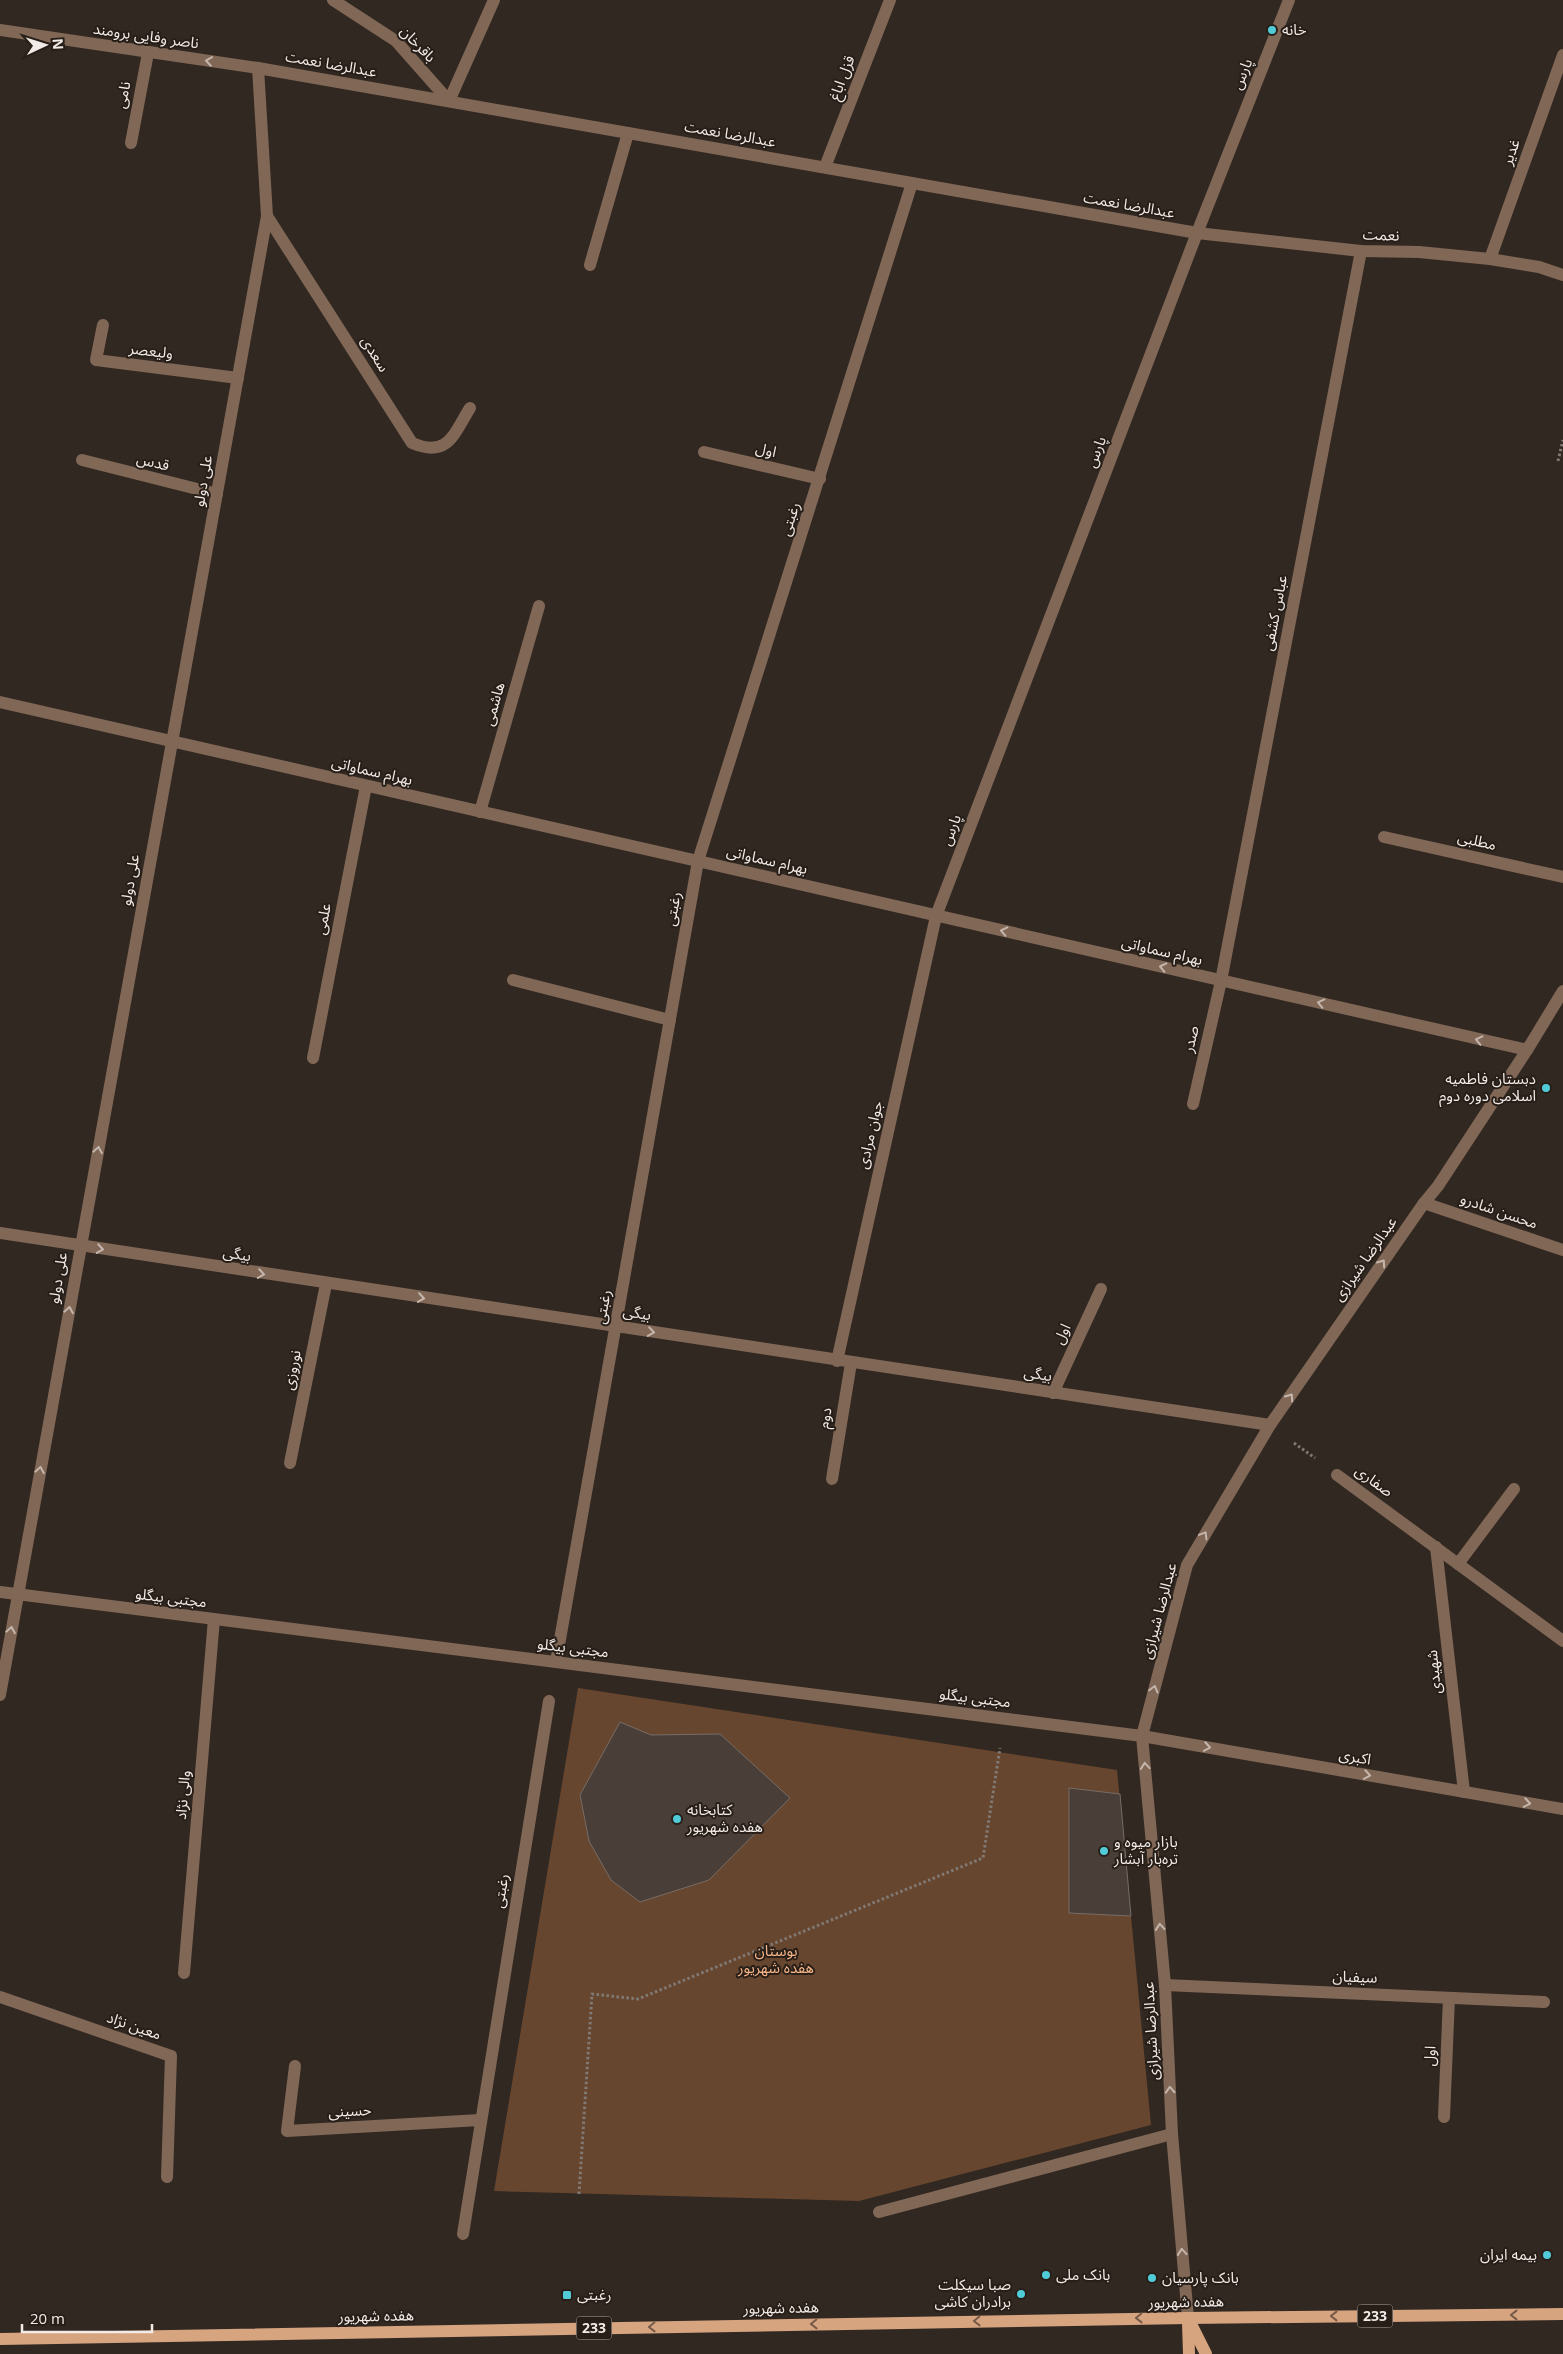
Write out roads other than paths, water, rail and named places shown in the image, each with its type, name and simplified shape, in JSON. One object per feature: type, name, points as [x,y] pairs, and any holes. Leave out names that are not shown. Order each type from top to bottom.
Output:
[{"type":"main road","name":"هفده شهریور","points":[[0,2338],[1188,2318],[1563,2314]]},
{"type":"main road","points":[[1188,2318],[1189,2354]]},
{"type":"main road","points":[[1188,2318],[1206,2354]]},
{"type":"street","name":"باقرخان","points":[[334,0],[396,41],[449,101]]},
{"type":"street","points":[[449,101],[494,0]]},
{"type":"street","name":"قزل اباغ","points":[[824,167],[890,0]]},
{"type":"street","name":"پارس","points":[[936,916],[1197,233],[1289,0]]},
{"type":"street","name":"ناصر وفایی برومند","points":[[0,30],[258,68]]},
{"type":"street","name":"نامی","points":[[131,143],[148,53]]},
{"type":"street","name":"غدیر","points":[[1490,259],[1563,54]]},
{"type":"street","name":"عبدالرضا نعمت","points":[[258,68],[1197,233]]},
{"type":"street","name":"علی دولو","points":[[0,1695],[267,216],[258,68]]},
{"type":"street","points":[[590,265],[628,133]]},
{"type":"street","name":"رغبتی","points":[[556,1662],[698,861],[912,183]]},
{"type":"street","name":"سعدی","points":[[267,216],[412,443],[426,449],[441,448],[450,440],[470,408]]},
{"type":"street","name":"نعمت","points":[[1197,233],[1361,251],[1419,252],[1490,259],[1539,267],[1563,275]]},
{"type":"street","name":"عباس کشفی","points":[[1221,980],[1361,251]]},
{"type":"street","name":"ولیعصر","points":[[103,325],[96,360],[238,378]]},
{"type":"street","name":"اول","points":[[704,452],[820,479]]},
{"type":"street","name":"قدس","points":[[82,460],[217,494]]},
{"type":"street","name":"هاشمی","points":[[480,812],[539,606]]},
{"type":"street","name":"بهرام سماواتی","points":[[0,702],[1527,1050]]},
{"type":"street","name":"علمی","points":[[313,1058],[366,786]]},
{"type":"street","name":"مطلبی","points":[[1384,837],[1563,877]]},
{"type":"street","name":"جوان مرادی","points":[[837,1361],[936,916]]},
{"type":"street","points":[[513,980],[670,1020]]},
{"type":"street","name":"صدر","points":[[1193,1104],[1221,980]]},
{"type":"street","name":"عبدالرضا شیرازی","points":[[1188,2318],[1172,2134],[1165,1986],[1142,1736],[1187,1565],[1270,1425],[1424,1203],[1438,1186],[1527,1050],[1563,991]]},
{"type":"street","name":"محسن شادرو","points":[[1424,1203],[1563,1250]]},
{"type":"street","name":"بیگی","points":[[0,1233],[326,1284],[1270,1425]]},
{"type":"street","name":"نوروزی","points":[[290,1463],[326,1284]]},
{"type":"street","name":"اول","points":[[1053,1393],[1101,1289]]},
{"type":"street","name":"دوم","points":[[832,1480],[851,1363]]},
{"type":"street","name":"صفاری","points":[[1337,1475],[1563,1640]]},
{"type":"street","points":[[1458,1564],[1514,1489]]},
{"type":"street","name":"شهیدی","points":[[1436,1548],[1464,1792]]},
{"type":"street","name":"مجتبی بیگلو","points":[[0,1592],[1142,1736]]},
{"type":"street","name":"والی نژاد","points":[[184,1973],[214,1619]]},
{"type":"street","name":"رغبتی","points":[[463,2234],[549,1701]]},
{"type":"street","name":"اکبری","points":[[1142,1736],[1563,1810]]},
{"type":"street","name":"سیفیان","points":[[1165,1986],[1544,2002]]},
{"type":"street","name":"معین نژاد","points":[[0,1997],[171,2056],[167,2177]]},
{"type":"street","name":"اول","points":[[1444,2116],[1449,1998]]},
{"type":"street","name":"حسینی","points":[[295,2066],[287,2131],[480,2120]]},
{"type":"street","points":[[879,2212],[1172,2134]]},
{"type":"place","name":"خانه","points":[[1272,30]]},
{"type":"place","name":"دبستان فاطمیه اسلامی دوره دوم","points":[[1546,1088]]},
{"type":"place","name":"کتابخانه هفده شهریور","points":[[677,1819]]},
{"type":"place","name":"بازار میوه و تره‌بار آبشار","points":[[1104,1851]]},
{"type":"place","name":"بیمه ایران","points":[[1547,2255]]},
{"type":"place","name":"بانک ملی","points":[[1046,2275]]},
{"type":"place","name":"بانک پارسیان","points":[[1152,2278]]},
{"type":"place","name":"صبا سیکلت برادران کاشی","points":[[1021,2294]]},
{"type":"place","name":"رغبتی","points":[[567,2295]]},
{"type":"park label","name":"بوستان هفده شهریور","points":[[776,1960]]}]
